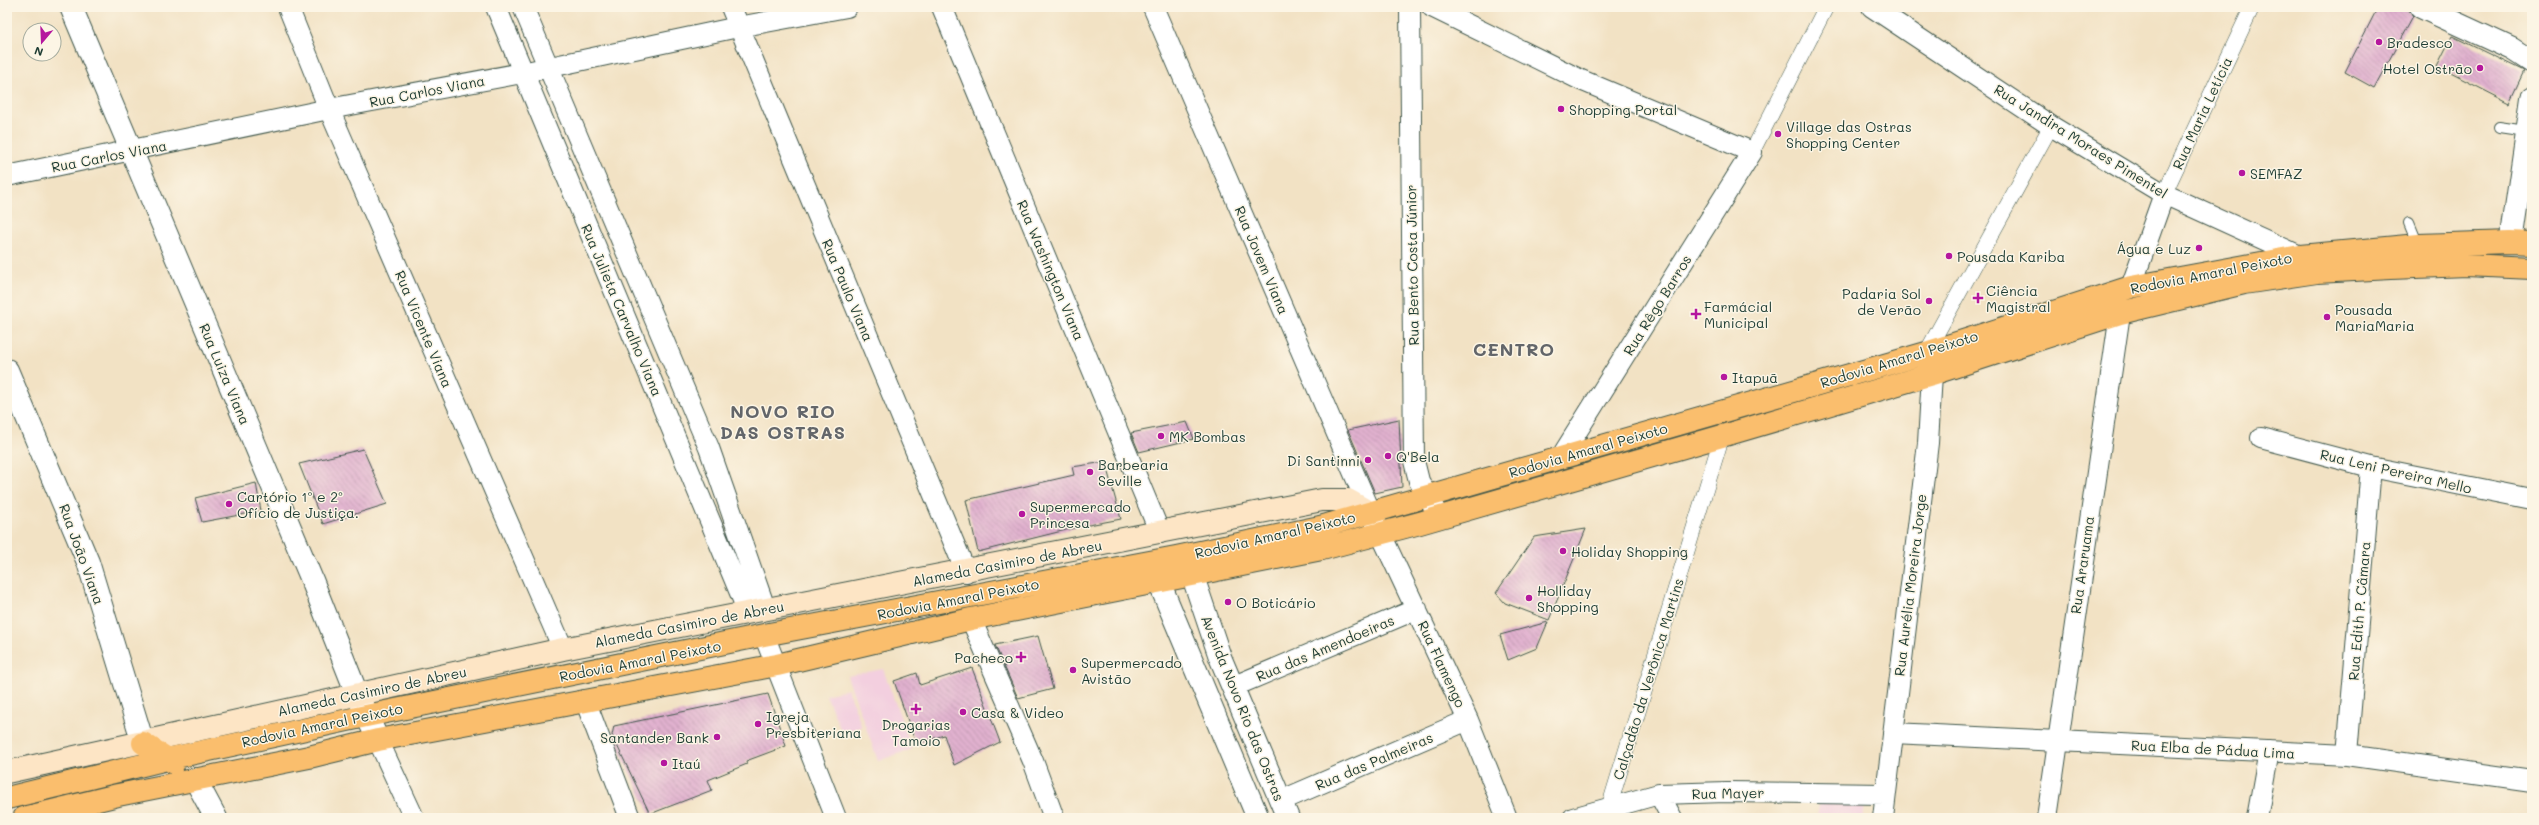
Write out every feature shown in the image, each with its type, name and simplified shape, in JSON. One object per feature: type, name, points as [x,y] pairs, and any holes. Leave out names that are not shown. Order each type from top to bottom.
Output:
[{"type":"highway","name":"Rodovia Amaral Peixoto","points":[[7,798],[167,759],[366,716],[764,636],[1176,557],[1371,513],[1428,495],[1926,353],[2131,288],[2300,256],[2418,245],[2522,242]]},
{"type":"highway","name":"Rodovia Amaral Peixoto","points":[[24,818],[67,806],[310,757],[378,740],[777,665],[971,619],[1322,549],[1380,534],[1722,436],[1932,374],[2120,313],[2244,283],[2317,272],[2466,265],[2532,268]]},
{"type":"highway","points":[[143,743],[195,779]]},
{"type":"main road","name":"Alameda Casimiro de Abreu","points":[[7,772],[563,649],[757,610],[966,572],[1322,500],[1348,500],[1371,513]]},
{"type":"street","name":"Rua Luiza Viana","points":[[71,7],[312,580],[366,716],[378,740]]},
{"type":"street","name":"Rua Vicente Viana","points":[[288,7],[329,109],[563,649]]},
{"type":"street","name":"Rua Julieta Carvalho Viana","points":[[496,7],[522,73],[757,610]]},
{"type":"street","name":"Rua Julieta Carvalho Viana","points":[[523,7],[709,448],[757,610]]},
{"type":"street","name":"Rua Paulo Viana","points":[[731,7],[738,27],[966,572]]},
{"type":"street","name":"Rua Carlos Viana","points":[[7,176],[132,152],[329,109],[549,68],[738,27],[847,7]]},
{"type":"street","name":"Rua Washington Viana","points":[[942,7],[1160,533]]},
{"type":"street","name":"Rua Jovem Viana","points":[[1153,7],[1371,513]]},
{"type":"street","name":"Rua Bento Costa Júnior","points":[[1410,7],[1414,461],[1419,482],[1428,495],[1439,517]]},
{"type":"street","points":[[1432,7],[1581,80],[1752,152],[1826,7]]},
{"type":"street","name":"Rua Jandira Moraes Pimentel","points":[[1872,7],[2051,126],[2164,194],[2300,256]]},
{"type":"street","name":"Rua Maria Letícia","points":[[2131,288],[2164,194],[2252,7]]},
{"type":"street","points":[[2421,7],[2512,49],[2532,62]]},
{"type":"street","points":[[2522,242],[2526,181],[2526,131],[2532,98]]},
{"type":"street","points":[[1926,353],[2051,126]]},
{"type":"street","name":"Rua Rêgo Barros","points":[[1561,457],[1752,152]]},
{"type":"street","name":"Rua Araruama","points":[[2047,818],[2120,313]]},
{"type":"street","name":"Rua Aurélia Moreira Jorge","points":[[1883,818],[1928,443],[1932,374],[1926,353]]},
{"type":"street","name":"Rua João Viana","points":[[7,370],[88,562],[143,743]]},
{"type":"street","name":"Calçadão da Verônica Martins","points":[[1609,807],[1722,436]]},
{"type":"street","name":"Rua Leni Pereira Mello","points":[[2261,438],[2371,467],[2532,500]]},
{"type":"street","name":"Rua Edith P. Câmara","points":[[2347,755],[2371,467]]},
{"type":"street","name":"Rua Flamengo","points":[[1371,513],[1468,720],[1507,818]]},
{"type":"street","name":"Avenida Novo Rio das Ostras","points":[[1192,574],[1232,687],[1284,809]]},
{"type":"street","name":"Avenida Novo Rio das Ostras","points":[[1159,582],[1258,818]]},
{"type":"street","name":"Rua das Amendoeiras","points":[[1232,687],[1417,609]]},
{"type":"street","points":[[971,619],[1033,761],[1054,818]]},
{"type":"street","points":[[764,636],[777,665],[836,818]]},
{"type":"street","points":[[585,700],[630,818]]},
{"type":"street","name":"Rua das Palmeiras","points":[[1284,809],[1468,720]]},
{"type":"street","name":"Rua Elba de Pádua Lima","points":[[1893,733],[2347,755],[2532,781]]},
{"type":"street","points":[[378,740],[414,818]]},
{"type":"street","points":[[2257,818],[2269,751]]},
{"type":"street","points":[[195,779],[216,818]]},
{"type":"street","name":"Rua Mayer","points":[[1573,818],[1659,794],[1727,792],[1885,794]]},
{"type":"street","points":[[1659,794],[1672,818]]},
{"type":"lane","points":[[2499,127],[2526,131]]},
{"type":"lane","points":[[2409,223],[2418,245]]},
{"type":"shaded area","points":[[883,669],[912,749],[878,761],[847,676]]},
{"type":"shaded area","points":[[848,689],[862,727],[842,733],[826,695]]},
{"type":"shaded area","points":[[1820,798],[1866,799],[1863,818],[1817,818]]},
{"type":"building","name":"Bradesco","points":[[2378,7],[2403,7],[2409,10],[2413,16],[2374,88],[2345,72]]},
{"type":"building","name":"Hotel Ostrão","points":[[2452,36],[2524,71],[2509,103],[2437,66]]},
{"type":"building","name":"Q'Bela","points":[[1399,419],[1402,487],[1375,493],[1348,430]]},
{"type":"building","name":"MK Bombas","points":[[1187,422],[1194,439],[1139,452],[1131,433]]},
{"type":"building","points":[[363,449],[387,504],[323,524],[299,464]]},
{"type":"building","name":"Supermercado Princesa","points":[[1105,462],[1121,519],[1078,527],[978,552],[966,500],[1074,475],[1072,467]]},
{"type":"building","name":"Cartório 1º e 2º Ofício de Justiça.","points":[[256,483],[261,511],[202,522],[195,498]]},
{"type":"building","name":"Holliday Shopping","points":[[1586,529],[1549,620],[1505,603],[1496,593],[1534,537]]},
{"type":"building","points":[[1548,622],[1537,648],[1508,660],[1500,635]]},
{"type":"building","name":"Pacheco","points":[[1038,636],[1053,689],[1018,698],[995,645]]},
{"type":"building","name":"Casa & Video","points":[[972,668],[1000,742],[954,765],[944,735],[916,744],[894,681],[917,673],[920,685]]},
{"type":"building","points":[[768,694],[786,746],[746,761],[747,764],[708,780],[712,790],[650,814],[612,735],[614,726]]},
{"type":"place","name":"Bradesco","points":[[2379,42]]},
{"type":"place","name":"Hotel Ostrão","points":[[2480,68]]},
{"type":"place","name":"Shopping Portal","points":[[1561,109]]},
{"type":"place","name":"Village das Ostras Shopping Center","points":[[1778,134]]},
{"type":"place","name":"SEMFAZ","points":[[2242,173]]},
{"type":"place","name":"Água e Luz","points":[[2199,248]]},
{"type":"place","name":"Pousada Kariba","points":[[1949,256]]},
{"type":"place","name":"Ciência Magistral","points":[[1978,298]]},
{"type":"place","name":"Padaria Sol de Verão","points":[[1929,301]]},
{"type":"place","name":"Farmácial Municipal","points":[[1696,314]]},
{"type":"place","name":"Pousada MariaMaria","points":[[2327,317]]},
{"type":"place","name":"Itapuã","points":[[1724,377]]},
{"type":"place","name":"MK Bombas","points":[[1161,436]]},
{"type":"place","name":"Q'Bela","points":[[1388,456]]},
{"type":"place","name":"Di Santinni","points":[[1368,460]]},
{"type":"place","name":"Barbearia Seville","points":[[1090,472]]},
{"type":"place","name":"Cartório 1º e 2º Ofício de Justiça.","points":[[229,504]]},
{"type":"place","name":"Supermercado Princesa","points":[[1022,514]]},
{"type":"place","name":"Holiday Shopping","points":[[1563,551]]},
{"type":"place","name":"Holliday Shopping","points":[[1529,598]]},
{"type":"place","name":"O Boticário","points":[[1228,602]]},
{"type":"place","name":"Pacheco","points":[[1021,657]]},
{"type":"place","name":"Supermercado Avistão","points":[[1073,670]]},
{"type":"place","name":"Drogarias Tamoio","points":[[916,709]]},
{"type":"place","name":"Casa & Video","points":[[963,712]]},
{"type":"place","name":"Igreja Presbiteriana","points":[[758,724]]},
{"type":"place","name":"Santander Bank","points":[[717,737]]},
{"type":"place","name":"Itaú","points":[[664,763]]},
{"type":"district","name":"CENTRO","points":[[1514,349]]},
{"type":"district","name":"NOVO RIO DAS OSTRAS","points":[[783,421]]}]
